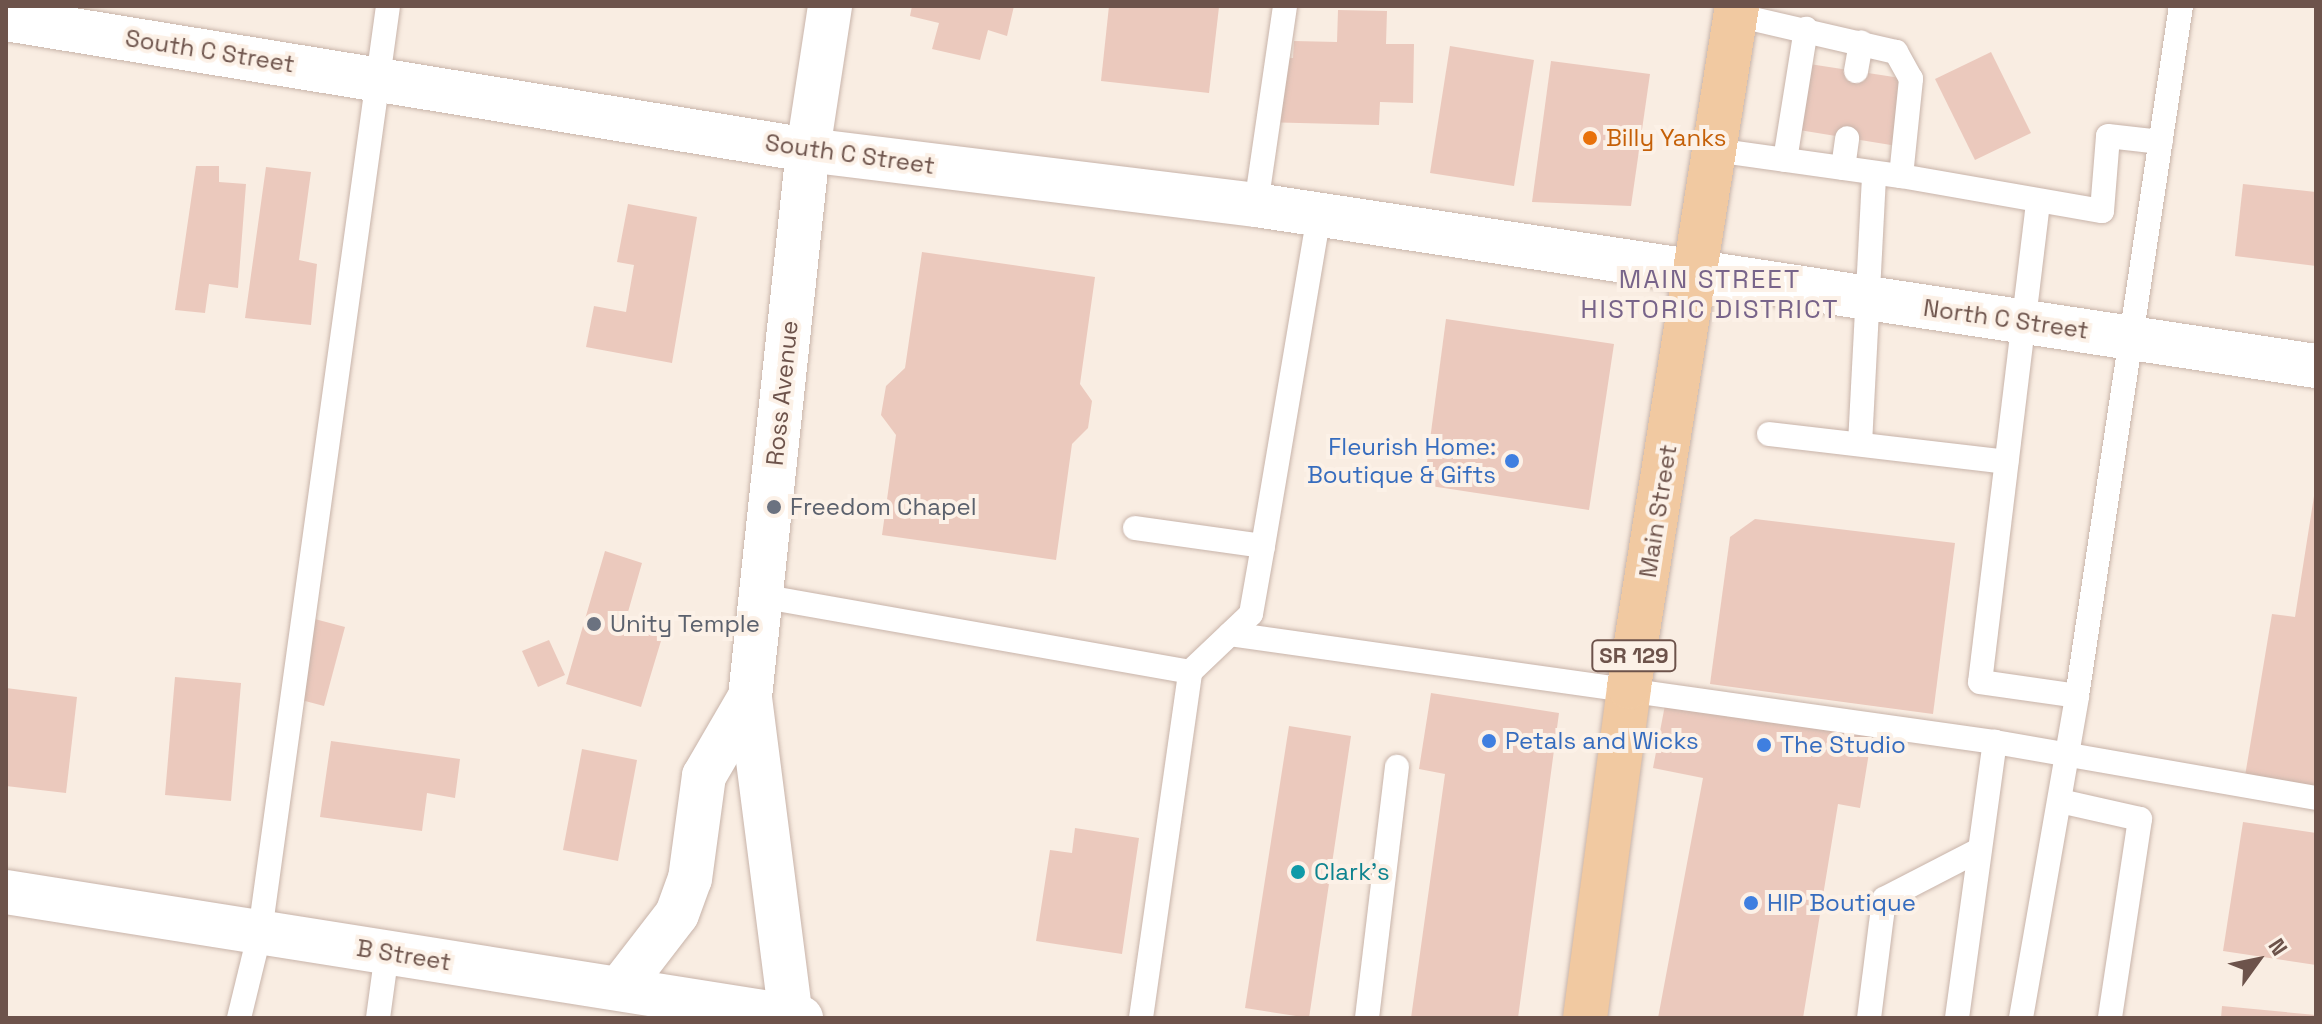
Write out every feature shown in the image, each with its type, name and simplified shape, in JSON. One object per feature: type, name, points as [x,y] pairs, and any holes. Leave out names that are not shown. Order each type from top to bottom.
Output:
[{"type":"main road","name":"Main Street","points":[[1585,1018],[1629,687],[1737,10]]},
{"type":"street","name":"Ross Avenue","points":[[794,1018],[750,697],[808,150],[830,6]]},
{"type":"street","name":"South C Street","points":[[6,19],[377,77],[808,150],[1256,205],[1696,274]]},
{"type":"street","name":"North C Street","points":[[1696,274],[2316,366]]},
{"type":"street","points":[[620,988],[677,914],[690,879],[704,776],[750,697]]},
{"type":"street","name":"B Street","points":[[6,892],[794,1018]]},
{"type":"lane","points":[[239,1018],[260,932],[388,6]]},
{"type":"lane","points":[[1256,205],[1285,6]]},
{"type":"lane","points":[[2021,1018],[2068,753],[2134,338],[2181,6]]},
{"type":"lane","points":[[1737,10],[1896,52],[1911,79],[1901,176]]},
{"type":"lane","points":[[1785,160],[1806,29]]},
{"type":"lane","points":[[1856,71],[1861,42]]},
{"type":"lane","points":[[1715,150],[1901,176],[2038,203],[2102,211],[2108,136],[2161,142]]},
{"type":"lane","points":[[1843,168],[1847,138]]},
{"type":"lane","points":[[1860,444],[1863,300],[1874,173]]},
{"type":"lane","points":[[2038,203],[1980,682],[2077,696]]},
{"type":"lane","points":[[1141,1018],[1190,672],[1251,614],[1319,216]]},
{"type":"lane","points":[[1769,434],[2006,462]]},
{"type":"lane","points":[[1135,528],[1263,546]]},
{"type":"lane","points":[[760,596],[1190,672]]},
{"type":"lane","points":[[1230,634],[1629,687],[2068,753],[2316,798]]},
{"type":"lane","points":[[1957,1018],[1995,742]]},
{"type":"lane","points":[[1367,1018],[1397,767]]},
{"type":"lane","points":[[2060,801],[2140,819],[2110,1018]]},
{"type":"lane","points":[[1869,1018],[1884,899],[1979,850]]},
{"type":"lane","points":[[378,1018],[387,952]]},
{"type":"building","points":[[912,6],[1014,6],[1007,36],[988,30],[980,60],[932,49],[939,23],[910,16]]},
{"type":"building","points":[[1109,6],[1219,7],[1209,93],[1101,81]]},
{"type":"building","points":[[1338,10],[1387,11],[1386,44],[1414,44],[1413,103],[1380,102],[1379,125],[1265,122],[1266,57],[1293,58],[1294,41],[1337,42]]},
{"type":"building","points":[[1450,46],[1534,60],[1514,186],[1430,173]]},
{"type":"building","points":[[1991,52],[2031,133],[1975,160],[1935,79]]},
{"type":"building","name":"Billy Yanks","points":[[1551,61],[1650,74],[1631,206],[1532,202]]},
{"type":"building","points":[[1803,63],[1907,79],[1897,146],[1793,129]]},
{"type":"building","points":[[196,166],[219,166],[219,182],[246,184],[238,288],[209,284],[205,313],[175,310]]},
{"type":"building","points":[[266,167],[311,172],[299,260],[317,264],[311,325],[245,318]]},
{"type":"building","points":[[2243,184],[2316,192],[2316,266],[2235,256]]},
{"type":"building","points":[[628,204],[697,217],[672,363],[586,347],[594,306],[626,312],[634,265],[617,262]]},
{"type":"building","points":[[922,252],[1095,277],[1080,384],[1092,401],[1088,428],[1072,444],[1056,560],[882,535],[896,435],[881,415],[886,386],[905,368]]},
{"type":"building","points":[[1446,319],[1614,344],[1589,510],[1424,485]]},
{"type":"building","points":[[2314,496],[2316,788],[2245,776],[2272,614],[2295,617]]},
{"type":"building","points":[[1755,519],[1955,543],[1933,714],[1710,684],[1730,537]]},
{"type":"building","points":[[605,551],[642,563],[626,619],[664,631],[641,707],[566,684]]},
{"type":"building","points":[[311,618],[345,627],[324,706],[290,697]]},
{"type":"building","points":[[549,640],[565,675],[538,687],[522,651]]},
{"type":"building","points":[[175,677],[241,683],[231,801],[165,795]]},
{"type":"building","points":[[1669,684],[1874,722],[1860,808],[1838,804],[1803,1018],[1658,1018],[1703,778],[1653,768]]},
{"type":"building","points":[[6,688],[77,697],[66,793],[6,786]]},
{"type":"building","points":[[1431,693],[1559,713],[1518,1018],[1411,1018],[1445,774],[1419,769]]},
{"type":"building","name":"Clark’s","points":[[1289,726],[1351,736],[1309,1018],[1245,1008]]},
{"type":"building","points":[[331,741],[460,759],[455,798],[427,793],[422,831],[320,817]]},
{"type":"building","points":[[582,749],[637,760],[618,861],[563,850]]},
{"type":"building","points":[[2243,822],[2316,833],[2316,965],[2223,951]]},
{"type":"building","points":[[1075,828],[1139,838],[1122,954],[1036,941],[1050,850],[1072,853]]},
{"type":"building","points":[[2222,1006],[2316,1015],[2316,1018],[2221,1018]]},
{"type":"place","name":"Billy Yanks","points":[[1590,138]]},
{"type":"place","name":"Fleurish Home: Boutique & Gifts","points":[[1512,461]]},
{"type":"place","name":"Freedom Chapel","points":[[774,507]]},
{"type":"place","name":"Unity Temple","points":[[594,624]]},
{"type":"place","name":"Petals and Wicks","points":[[1489,741]]},
{"type":"place","name":"The Studio","points":[[1764,745]]},
{"type":"place","name":"Clark’s","points":[[1298,872]]},
{"type":"place","name":"HIP Boutique","points":[[1751,903]]},
{"type":"district","name":"MAIN STREET HISTORIC DISTRICT","points":[[1710,295]]}]
